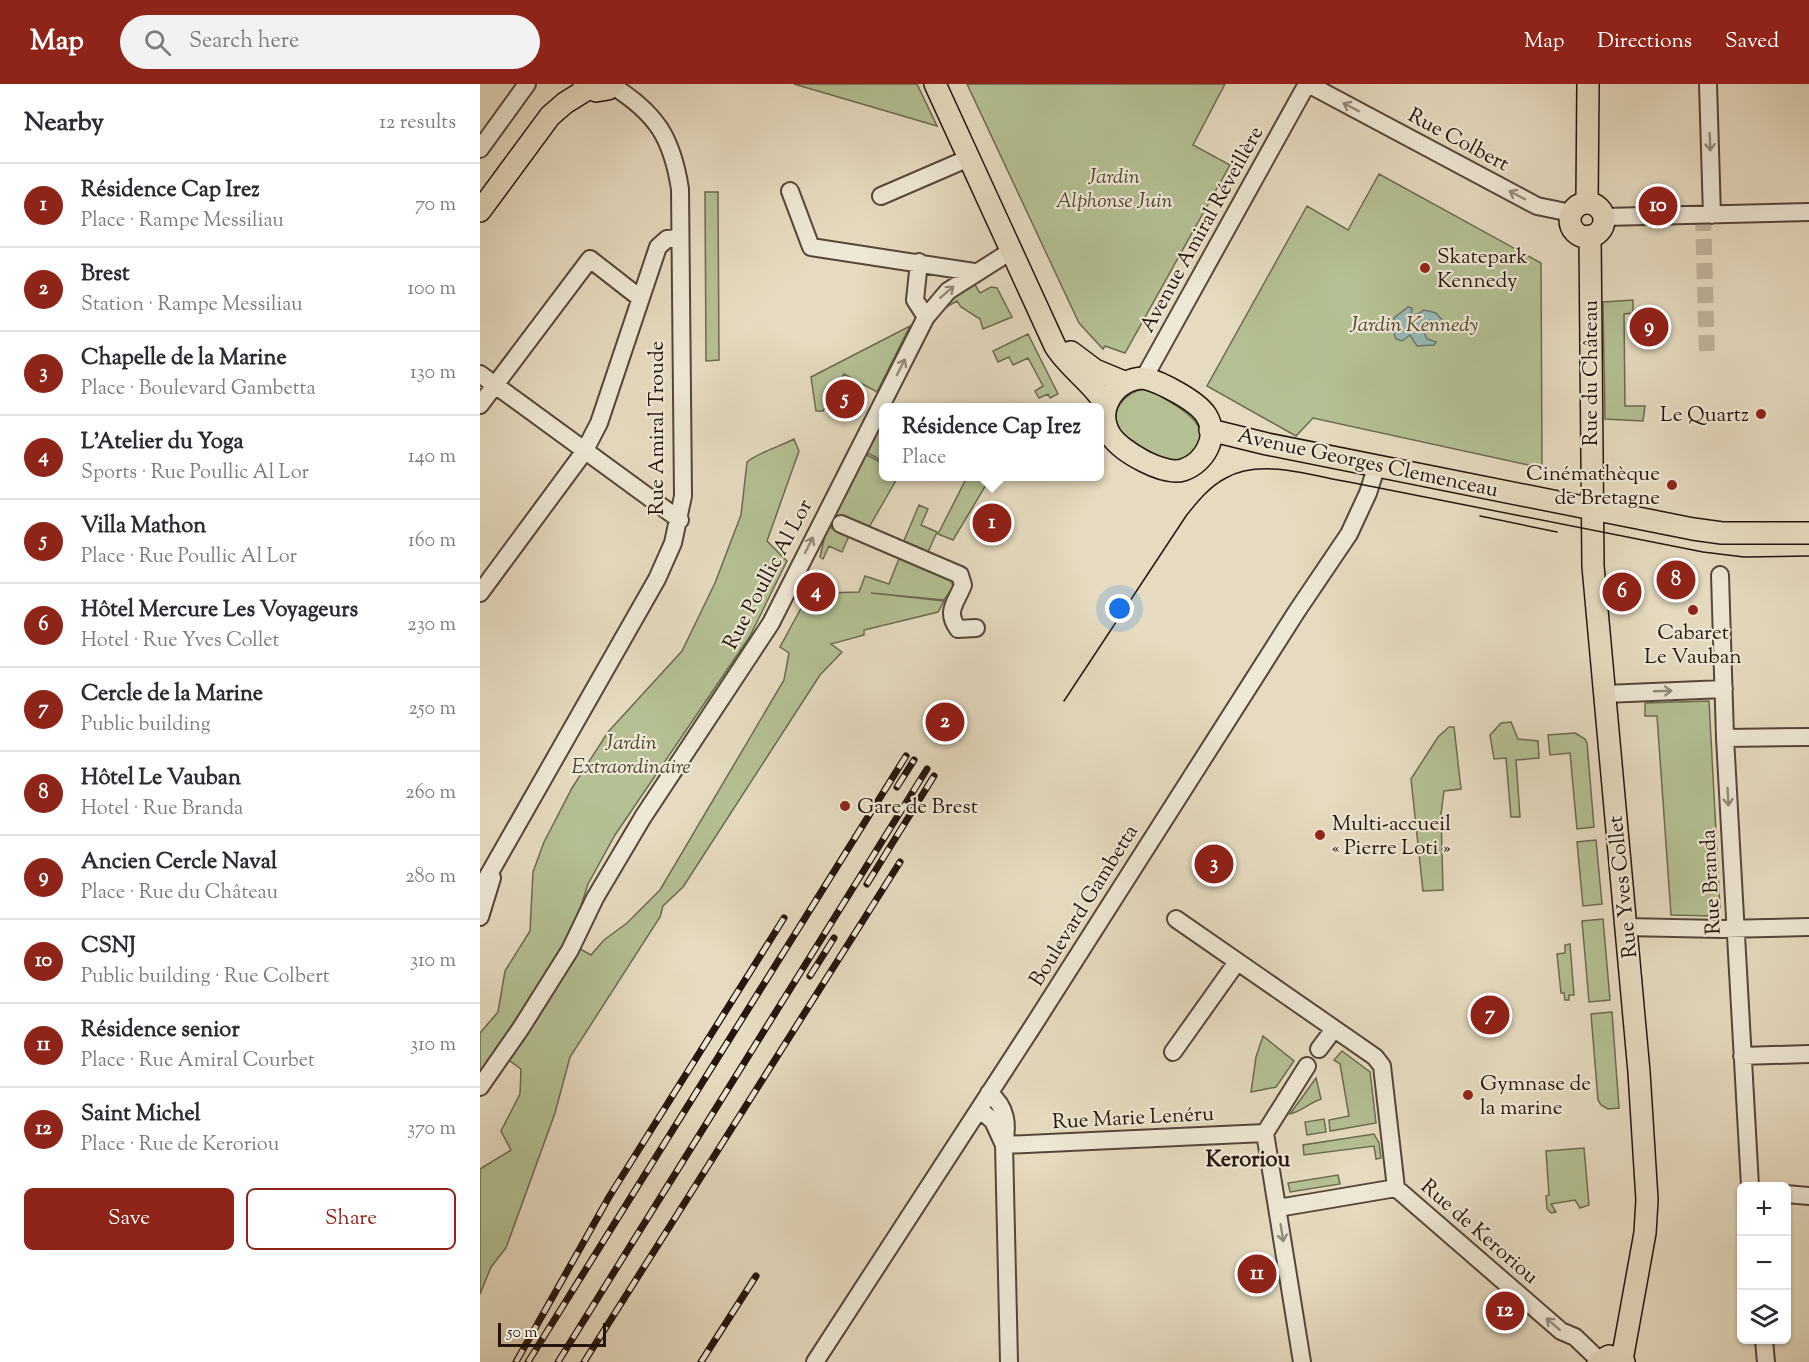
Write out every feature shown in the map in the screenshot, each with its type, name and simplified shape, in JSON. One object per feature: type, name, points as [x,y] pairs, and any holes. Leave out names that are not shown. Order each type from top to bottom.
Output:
[{"type":"main road","points":[[480,199],[544,110],[567,84]]},
{"type":"main road","points":[[935,84],[1059,354],[1078,376],[1097,391],[1104,403]]},
{"type":"main road","points":[[1579,208],[1597,206],[1604,218],[1602,228],[1590,236],[1582,236],[1570,223],[1579,208],[1588,84]]},
{"type":"main road","points":[[480,211],[550,116],[587,86],[602,91],[614,85]]},
{"type":"main road","name":"Rue du Château","points":[[1590,236],[1590,422],[1594,509]]},
{"type":"main road","points":[[1047,327],[1087,365],[1174,391],[1206,414],[1210,430],[1207,451],[1198,462],[1179,471],[1164,471],[1112,437],[1106,423],[1106,407],[1113,392],[1134,380]]},
{"type":"main road","points":[[1104,403],[1106,407]]},
{"type":"main road","name":"Avenue Georges Clemenceau","points":[[1210,430],[1267,444],[1722,533],[1809,533]]},
{"type":"main road","name":"Rue Yves Collet","points":[[1594,509],[1593,566],[1640,1072],[1647,1200],[1647,1218],[1639,1265],[1610,1360]]},
{"type":"street","points":[[480,149],[527,84]]},
{"type":"street","points":[[1708,84],[1712,215]]},
{"type":"street","name":"Rue Amiral Troude","points":[[480,890],[657,579],[680,520],[683,496],[678,238],[680,189],[675,157],[662,131],[646,112],[614,85]]},
{"type":"street","name":"Rue Colbert","points":[[1319,87],[1537,206],[1579,208]]},
{"type":"street","name":"Avenue Amiral Réveillère","points":[[1134,380],[1298,102],[1319,87]]},
{"type":"street","points":[[881,196],[969,158]]},
{"type":"street","points":[[790,191],[811,248],[974,272]]},
{"type":"street","points":[[1604,218],[1809,212]]},
{"type":"street","points":[[480,593],[584,452],[603,412],[658,247],[667,239],[678,238]]},
{"type":"street","name":"Rue Poullic Al Lor","points":[[882,403],[926,317],[943,296],[974,272],[1011,251]]},
{"type":"street","points":[[480,405],[590,259],[640,298]]},
{"type":"street","points":[[918,262],[915,300],[926,317]]},
{"type":"street","points":[[480,374],[680,520]]},
{"type":"street","name":"Rue Poullic Al Lor","points":[[480,1087],[521,1028],[570,950],[595,898],[637,827],[765,632],[879,409]]},
{"type":"street","name":"Boulevard Gambetta","points":[[815,1362],[1297,610],[1349,534],[1368,494],[1377,465]]},
{"type":"street","points":[[841,524],[960,575],[963,585],[952,606],[952,618],[958,629],[976,628]]},
{"type":"street","name":"Rue Branda","points":[[1720,575],[1725,738],[1750,1182]]},
{"type":"street","points":[[1605,694],[1724,689]]},
{"type":"street","points":[[1725,738],[1809,737]]},
{"type":"street","name":"Rue Amiral Troude","points":[[480,918],[498,857]]},
{"type":"street","points":[[1176,919],[1375,1057],[1382,1066],[1396,1188]]},
{"type":"street","points":[[1625,927],[1735,929],[1809,927]]},
{"type":"street","points":[[1173,1052],[1237,962]]},
{"type":"street","points":[[1320,1049],[1334,1029]]},
{"type":"street","points":[[1742,1056],[1809,1053]]},
{"type":"street","points":[[1302,1362],[1265,1133],[1307,1066]]},
{"type":"street","points":[[989,1093],[998,1100],[1004,1111],[1008,1128],[1004,1145],[1010,1362]]},
{"type":"street","points":[[979,1109],[993,1121],[1004,1145]]},
{"type":"street","name":"Rue Marie Lenéru","points":[[1004,1145],[1265,1133]]},
{"type":"street","name":"Rue de Keroriou","points":[[1278,1208],[1396,1188],[1561,1331],[1575,1337],[1610,1360]]},
{"type":"street","points":[[1791,1194],[1809,1196]]},
{"type":"street","points":[[1764,1344],[1766,1362]]},
{"type":"green space","points":[[794,84],[917,84],[937,126]]},
{"type":"green space","name":"Jardin Alphonse Juin","points":[[967,84],[1225,84],[1193,145],[1230,165],[1125,353],[1105,346],[1103,349],[1079,323]]},
{"type":"green space","name":"Jardin Kennedy","points":[[1379,174],[1541,263],[1542,468],[1313,418],[1296,436],[1207,386],[1307,206],[1348,230]]},
{"type":"green space","points":[[705,192],[718,192],[719,360],[706,361]]},
{"type":"green space","points":[[974,283],[980,293],[991,287],[997,288],[1012,317],[983,329],[980,319],[961,307],[957,301],[941,310],[953,297]]},
{"type":"green space","points":[[1633,300],[1633,313],[1624,314],[1625,406],[1645,406],[1643,421],[1605,419],[1603,302]]},
{"type":"green space","points":[[910,326],[877,392],[844,374],[823,411],[816,411],[811,377]]},
{"type":"green space","points":[[1028,334],[1058,394],[1050,398],[1048,394],[1039,398],[1035,391],[1043,386],[1028,358],[1013,365],[1009,357],[998,362],[993,351]]},
{"type":"green space","points":[[1145,389],[1180,408],[1197,424],[1201,434],[1199,443],[1185,458],[1165,459],[1136,443],[1122,432],[1116,418],[1120,404],[1131,394]]},
{"type":"green space","points":[[879,427],[879,459],[866,452]]},
{"type":"green space","name":"Jardin Extraordinaire","points":[[794,439],[799,451],[767,541],[787,561],[750,636],[615,835],[588,884],[569,943],[591,955],[604,940],[627,923],[660,890],[784,680],[789,653],[780,647],[805,601],[819,606],[825,593],[859,592],[865,576],[889,584],[900,556],[950,575],[953,587],[944,600],[871,593],[944,601],[938,612],[864,630],[864,635],[831,644],[842,652],[820,675],[683,887],[663,906],[660,917],[570,1057],[555,1113],[506,1248],[491,1267],[480,1294],[480,1169],[511,1150],[501,1131],[520,1094],[521,1069],[499,1053],[480,1078],[480,1033],[498,1012],[505,971],[530,931],[533,872],[544,842],[572,788],[608,732],[682,651],[715,583],[741,515],[747,462]]},
{"type":"green space","points":[[865,454],[879,461],[879,481],[896,481],[868,529],[834,514]]},
{"type":"green space","points":[[965,481],[988,481],[953,540],[938,534]]},
{"type":"green space","points":[[919,505],[928,509],[921,525],[937,532],[927,554],[903,543]]},
{"type":"green space","points":[[827,526],[849,536],[842,552],[829,546],[823,559],[820,557]]},
{"type":"green space","points":[[1709,701],[1720,908],[1712,916],[1671,915],[1657,716],[1645,716],[1645,703]]},
{"type":"green space","points":[[1511,722],[1518,739],[1538,741],[1539,758],[1516,760],[1520,817],[1511,817],[1506,758],[1494,759],[1490,735],[1501,723]]},
{"type":"green space","points":[[1449,727],[1454,727],[1461,789],[1444,791],[1441,814],[1443,890],[1423,891],[1411,779],[1438,737]]},
{"type":"green space","points":[[1575,733],[1587,743],[1594,827],[1577,829],[1570,753],[1550,755],[1548,735]]},
{"type":"green space","points":[[1596,840],[1602,904],[1583,906],[1577,842]]},
{"type":"green space","points":[[1603,919],[1610,1000],[1589,1002],[1582,921]]},
{"type":"green space","points":[[1570,944],[1574,995],[1569,995],[1569,1000],[1565,1000],[1564,993],[1561,993],[1557,954],[1565,953],[1565,945]]},
{"type":"green space","points":[[1612,1012],[1619,1108],[1608,1109],[1598,1100],[1591,1014]]},
{"type":"green space","points":[[1263,1036],[1294,1061],[1276,1087],[1251,1092],[1256,1057]]},
{"type":"green space","points":[[1342,1051],[1370,1072],[1376,1123],[1330,1131],[1329,1120],[1349,1116],[1340,1064],[1334,1060]]},
{"type":"green space","points":[[1316,1078],[1321,1099],[1290,1114]]},
{"type":"green space","points":[[1324,1119],[1326,1132],[1307,1135],[1305,1122]]},
{"type":"green space","points":[[1374,1134],[1379,1143],[1381,1158],[1376,1159],[1374,1146],[1304,1155],[1303,1145]]},
{"type":"green space","points":[[1584,1148],[1589,1205],[1580,1208],[1575,1200],[1551,1204],[1556,1212],[1551,1213],[1547,1209],[1546,1196],[1549,1195],[1546,1151]]},
{"type":"green space","points":[[1338,1175],[1340,1184],[1290,1192],[1288,1183]]},
{"type":"water","points":[[1408,307],[1412,308],[1411,318],[1424,310],[1436,313],[1443,321],[1441,323],[1430,320],[1423,330],[1427,339],[1436,342],[1434,345],[1417,346],[1410,335],[1402,341],[1396,339],[1393,331],[1394,318]]},
{"type":"tunnel","points":[[1703,215],[1707,356]]},
{"type":"tram line","points":[[1064,701],[1186,516],[1199,500],[1226,478],[1255,469],[1287,470],[1703,552],[1744,557],[1809,556]]},
{"type":"tram line","points":[[1480,516],[1557,532]]},
{"type":"railway","points":[[528,1362],[906,756]]},
{"type":"railway","points":[[897,787],[914,760]]},
{"type":"railway","points":[[558,1362],[927,769]]},
{"type":"railway","points":[[867,884],[934,776]]},
{"type":"railway","points":[[584,1362],[900,862]]},
{"type":"railway","points":[[516,1362],[609,1197],[784,918]]},
{"type":"railway","points":[[810,976],[834,938]]},
{"type":"railway","points":[[701,1362],[756,1276]]},
{"type":"place","name":"CSNJ","points":[[1658,206]]},
{"type":"place","name":"Skatepark Kennedy","points":[[1425,268]]},
{"type":"place","name":"Ancien Cercle Naval","points":[[1649,327]]},
{"type":"place","name":"Villa Mathon","points":[[845,399]]},
{"type":"place","name":"Le Quartz","points":[[1761,414]]},
{"type":"place","name":"Cinémathèque de Bretagne","points":[[1672,485]]},
{"type":"place","name":"Résidence Cap Irez","points":[[992,523]]},
{"type":"place","name":"Hôtel Le Vauban","points":[[1676,580]]},
{"type":"place","name":"L'Atelier du Yoga","points":[[816,592]]},
{"type":"place","name":"Hôtel Mercure Les Voyageurs","points":[[1622,592]]},
{"type":"place","name":"Cabaret Le Vauban","points":[[1693,610]]},
{"type":"place","name":"Brest","points":[[945,722]]},
{"type":"place","name":"Gare de Brest","points":[[845,806]]},
{"type":"place","name":"Multi-accueil « Pierre Loti »","points":[[1320,835]]},
{"type":"place","name":"Chapelle de la Marine","points":[[1214,864]]},
{"type":"place","name":"Cercle de la Marine","points":[[1490,1015]]},
{"type":"place","name":"Gymnase de la marine","points":[[1468,1095]]},
{"type":"place","name":"Résidence senior","points":[[1257,1274]]},
{"type":"place","name":"Saint Michel","points":[[1505,1311]]},
{"type":"district","name":"Keroriou","points":[[1248,1158]]}]
